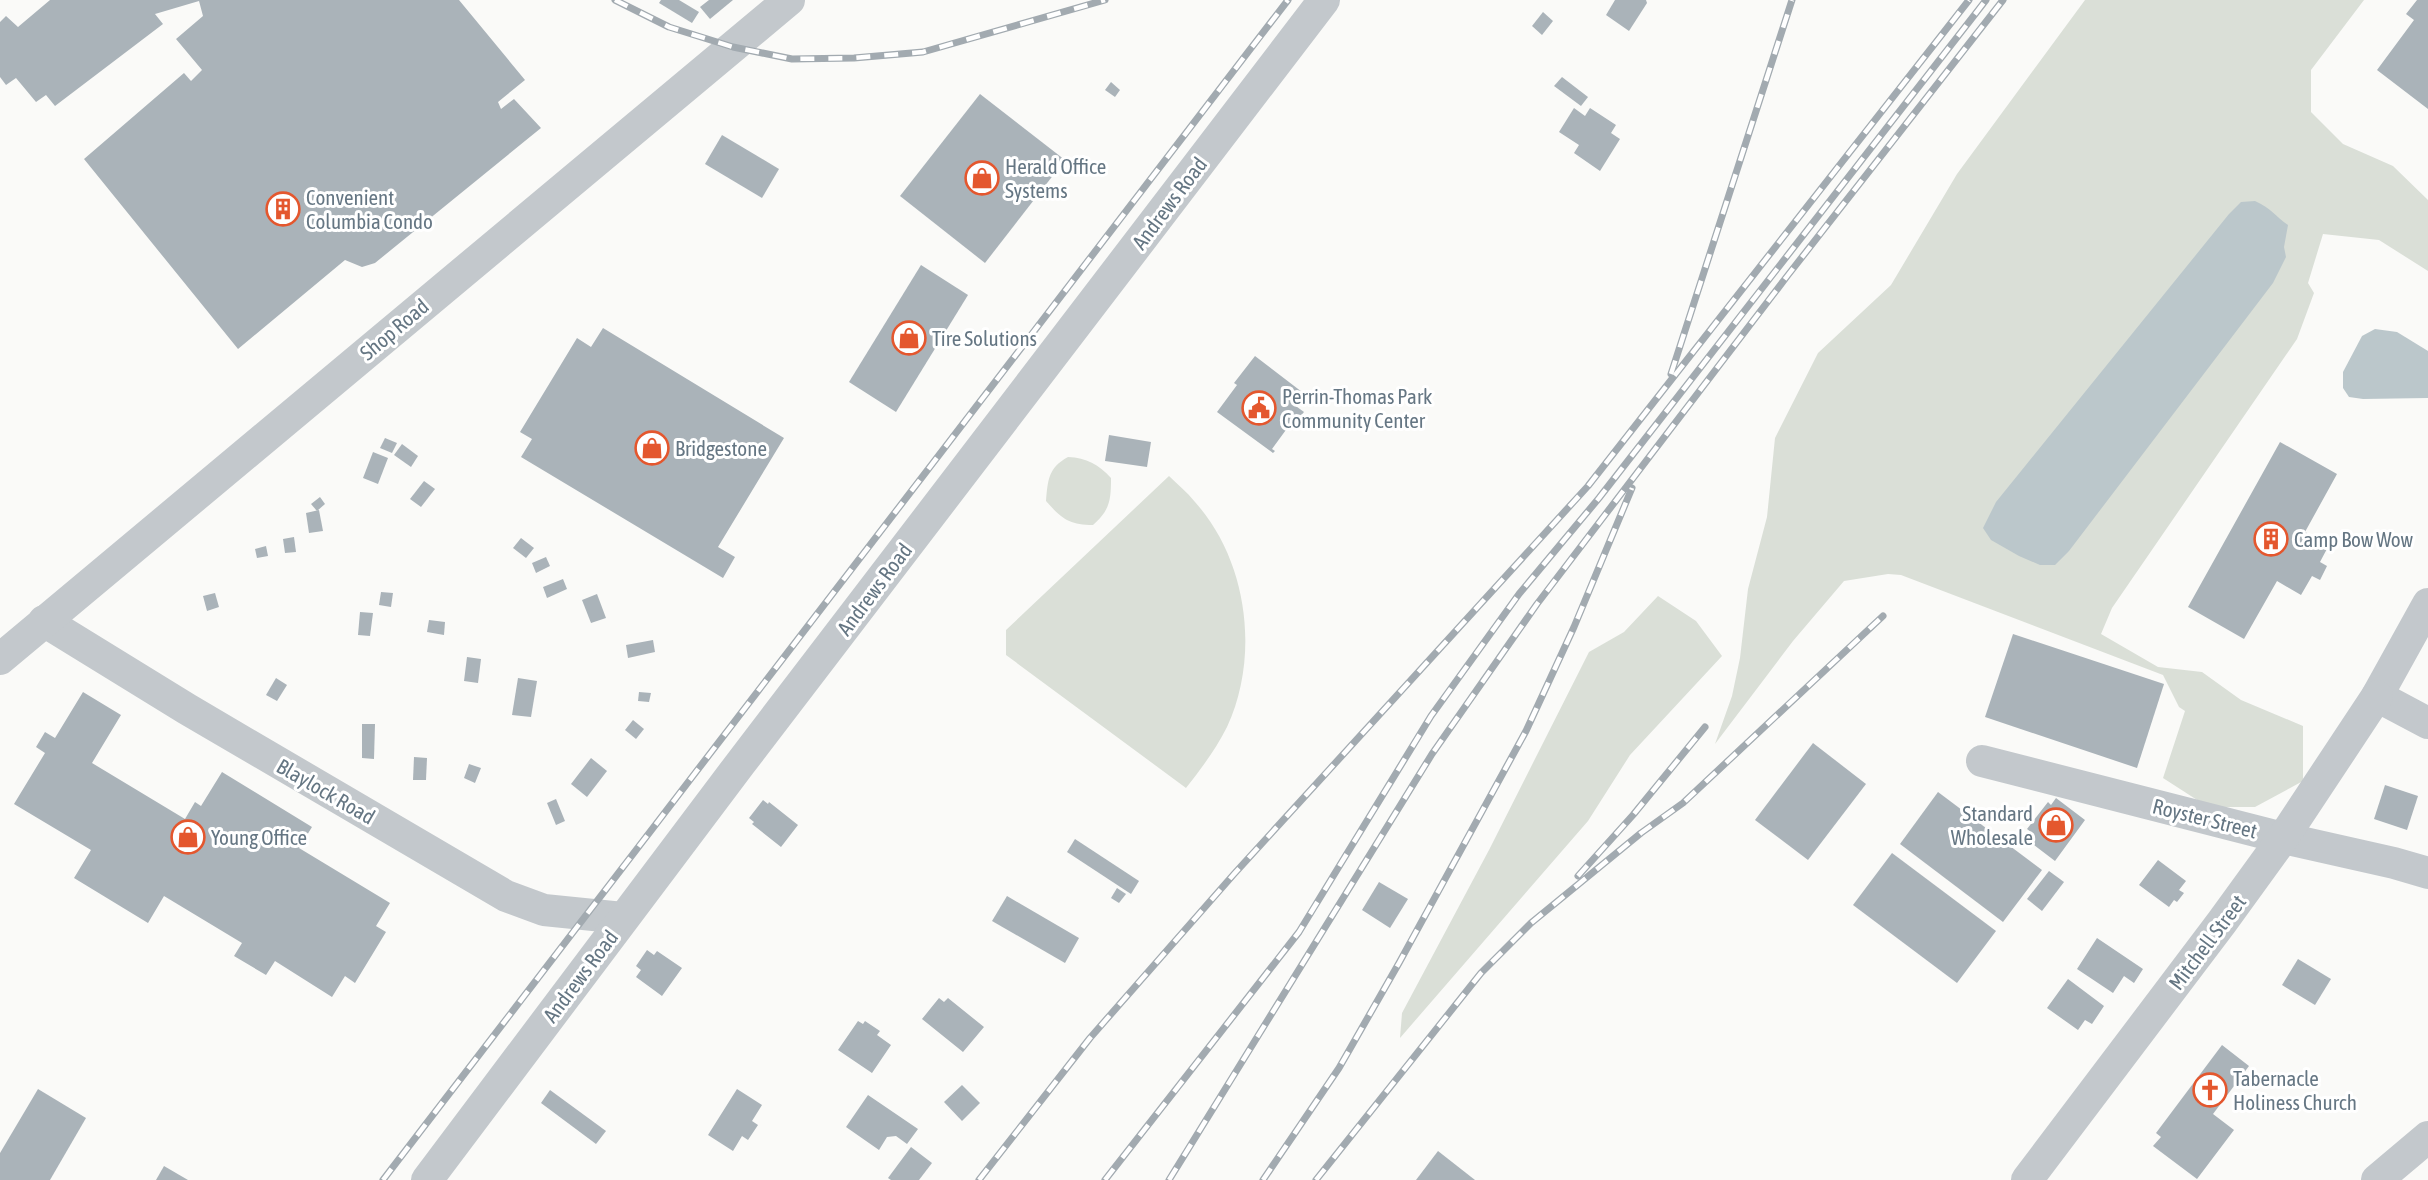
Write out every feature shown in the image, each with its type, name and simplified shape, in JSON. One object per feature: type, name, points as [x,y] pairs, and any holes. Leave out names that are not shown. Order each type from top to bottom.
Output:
[{"type":"street","name":"Shop Road","points":[[0,659],[789,0]]},
{"type":"street","name":"Andrews Road","points":[[427,1180],[623,918],[1324,0]]},
{"type":"street","name":"Mitchell Street","points":[[2027,1180],[2283,838],[2377,696],[2428,604]]},
{"type":"street","name":"Blaylock Road","points":[[44,621],[187,709],[506,896],[544,910],[623,918]]},
{"type":"street","points":[[2377,696],[2428,723]]},
{"type":"street","name":"Royster Street","points":[[1982,761],[2428,873]]},
{"type":"street","points":[[2377,1180],[2428,1137]]},
{"type":"shaded area","points":[[2085,0],[2364,0],[2311,70],[2311,112],[2343,144],[2393,166],[2428,200],[2428,271],[2379,240],[2323,234],[2308,283],[2314,293],[2297,339],[2112,608],[2101,634],[2158,667],[2202,672],[2241,700],[2303,726],[2303,781],[2255,807],[2208,807],[2163,778],[2185,711],[2179,707],[2163,675],[1901,575],[1888,574],[1844,581],[1793,641],[1715,744],[1732,696],[1740,658],[1748,589],[1767,517],[1775,438],[1818,353],[1891,285],[1957,174]]},
{"type":"shaded area","points":[[2255,201],[2288,225],[2284,247],[2286,257],[2273,283],[2069,551],[2055,565],[2040,565],[1991,540],[1983,528],[1996,502],[2229,214],[2241,202]]},
{"type":"shaded area","points":[[2375,329],[2397,332],[2428,351],[2428,398],[2363,399],[2349,397],[2343,388],[2343,372],[2362,336]]},
{"type":"shaded area","points":[[1068,457],[1092,463],[1111,478],[1108,504],[1093,525],[1078,524],[1066,519],[1046,501],[1050,475],[1061,461]]},
{"type":"shaded area","points":[[1169,476],[1195,502],[1213,526],[1227,552],[1237,580],[1243,610],[1245,640],[1243,670],[1237,699],[1227,727],[1208,759],[1186,788],[1006,655],[1006,630]]},
{"type":"shaded area","points":[[1658,596],[1696,621],[1722,656],[1630,755],[1588,821],[1400,1038],[1402,1013],[1489,850],[1589,652],[1624,632]]},
{"type":"building","name":"Convenient Columbia Condo","points":[[50,0],[459,0],[525,80],[498,102],[501,109],[514,99],[541,128],[375,263],[362,267],[345,260],[238,349],[84,159],[184,73],[191,81],[202,70],[176,39],[203,16],[199,1],[155,14],[163,24],[55,106],[46,95],[36,102],[16,78],[6,85],[0,77],[0,22],[6,16],[18,27]]},
{"type":"building","points":[[661,0],[679,0],[699,12],[692,23],[659,3]]},
{"type":"building","points":[[709,0],[733,0],[710,19],[700,7]]},
{"type":"building","points":[[1615,0],[1646,0],[1647,3],[1629,31],[1606,15]]},
{"type":"building","points":[[2417,0],[2428,0],[2428,109],[2377,70],[2414,20],[2406,14]]},
{"type":"building","points":[[1543,12],[1553,21],[1542,35],[1532,26]]},
{"type":"building","points":[[1562,77],[1588,97],[1581,106],[1554,86]]},
{"type":"building","points":[[1111,82],[1120,90],[1115,97],[1105,90]]},
{"type":"building","name":"Herald Office Systems","points":[[980,94],[1065,160],[985,263],[900,196]]},
{"type":"building","points":[[1574,108],[1585,116],[1590,108],[1616,125],[1611,133],[1620,139],[1600,171],[1574,153],[1579,145],[1559,132]]},
{"type":"building","points":[[722,135],[779,169],[762,198],[705,164]]},
{"type":"building","name":"Tire Solutions","points":[[921,265],[968,295],[896,412],[849,382]]},
{"type":"building","name":"Bridgestone","points":[[603,328],[784,438],[718,547],[735,557],[723,578],[521,457],[532,439],[520,432],[577,338],[591,347]]},
{"type":"building","name":"Perrin-Thomas Park Community Center","points":[[1255,356],[1302,392],[1293,404],[1304,412],[1293,425],[1291,423],[1272,449],[1275,451],[1273,453],[1217,412],[1237,385],[1234,383]]},
{"type":"building","points":[[1109,435],[1151,442],[1147,467],[1105,461]]},
{"type":"building","points":[[385,438],[397,443],[392,453],[380,448]]},
{"type":"building","name":"Camp Bow Wow","points":[[2280,442],[2337,474],[2305,532],[2329,545],[2320,562],[2327,566],[2320,580],[2312,576],[2301,595],[2277,581],[2244,639],[2188,607]]},
{"type":"building","points":[[402,444],[418,456],[411,467],[394,455]]},
{"type":"building","points":[[373,452],[388,458],[378,484],[363,478]]},
{"type":"building","points":[[424,481],[435,489],[421,507],[410,499]]},
{"type":"building","points":[[320,497],[325,504],[317,511],[311,504]]},
{"type":"building","points":[[319,510],[323,531],[309,533],[306,513]]},
{"type":"building","points":[[294,537],[296,552],[285,553],[283,539]]},
{"type":"building","points":[[521,538],[534,548],[526,558],[513,548]]},
{"type":"building","points":[[266,546],[268,556],[257,558],[255,549]]},
{"type":"building","points":[[546,557],[550,566],[536,573],[532,563]]},
{"type":"building","points":[[563,579],[567,589],[547,598],[543,587]]},
{"type":"building","points":[[381,592],[393,593],[391,607],[379,605]]},
{"type":"building","points":[[215,593],[219,607],[207,611],[203,596]]},
{"type":"building","points":[[597,594],[606,618],[591,623],[582,600]]},
{"type":"building","points":[[360,612],[373,613],[370,636],[358,635]]},
{"type":"building","points":[[429,620],[445,622],[444,635],[427,632]]},
{"type":"building","points":[[2013,634],[2164,684],[2137,768],[1985,717]]},
{"type":"building","points":[[653,640],[655,652],[628,658],[626,645]]},
{"type":"building","points":[[467,657],[481,659],[478,683],[464,681]]},
{"type":"building","points":[[276,678],[287,685],[277,701],[266,695]]},
{"type":"building","points":[[518,678],[537,681],[531,717],[512,715]]},
{"type":"building","name":"Young Office","points":[[83,692],[121,715],[92,763],[185,819],[195,802],[201,806],[222,772],[312,827],[299,848],[390,903],[376,926],[386,932],[355,983],[345,976],[332,997],[275,961],[266,975],[234,956],[242,943],[164,896],[148,923],[74,878],[91,850],[14,804],[45,753],[36,747],[45,732],[55,738]]},
{"type":"building","points":[[639,692],[651,693],[649,702],[638,701]]},
{"type":"building","points":[[633,720],[644,729],[636,739],[625,730]]},
{"type":"building","points":[[362,724],[375,724],[374,759],[362,758]]},
{"type":"building","points":[[1813,743],[1866,784],[1808,860],[1755,820]]},
{"type":"building","points":[[414,757],[427,758],[426,780],[413,780]]},
{"type":"building","points":[[591,758],[607,771],[587,797],[571,784]]},
{"type":"building","points":[[469,764],[481,768],[475,783],[464,778]]},
{"type":"building","points":[[2385,785],[2418,796],[2407,830],[2374,819]]},
{"type":"building","points":[[1938,792],[2042,870],[2003,922],[1900,844]]},
{"type":"building","name":"Standard Wholesale","points":[[2056,798],[2085,820],[2055,861],[2026,839],[2031,832],[2027,829],[2048,802],[2051,805]]},
{"type":"building","points":[[556,799],[565,821],[556,825],[547,803]]},
{"type":"building","points":[[763,800],[768,804],[769,802],[798,825],[781,847],[752,824],[754,822],[749,818]]},
{"type":"building","points":[[1075,839],[1139,881],[1131,894],[1067,852]]},
{"type":"building","points":[[1892,853],[1996,931],[1957,983],[1853,905]]},
{"type":"building","points":[[2158,860],[2186,881],[2179,890],[2184,893],[2177,902],[2174,900],[2169,907],[2139,885]]},
{"type":"building","points":[[2049,871],[2064,882],[2042,911],[2027,899]]},
{"type":"building","points":[[1379,882],[1408,899],[1390,928],[1362,910]]},
{"type":"building","points":[[1117,888],[1126,894],[1119,903],[1111,898]]},
{"type":"building","points":[[1007,896],[1079,938],[1065,963],[992,921]]},
{"type":"building","points":[[2097,938],[2143,969],[2134,983],[2124,976],[2113,993],[2077,969]]},
{"type":"building","points":[[647,950],[654,955],[657,951],[682,968],[662,996],[636,977],[641,970],[636,966]]},
{"type":"building","points":[[2298,959],[2331,979],[2315,1005],[2282,985]]},
{"type":"building","points":[[2068,979],[2104,1006],[2092,1024],[2085,1020],[2078,1030],[2047,1008]]},
{"type":"building","points":[[939,998],[944,1002],[948,998],[984,1027],[963,1052],[922,1019]]},
{"type":"building","points":[[858,1021],[863,1024],[865,1021],[880,1031],[877,1035],[891,1045],[872,1073],[838,1050]]},
{"type":"building","name":"Tabernacle Holiness Church","points":[[2222,1045],[2249,1066],[2213,1114],[2234,1130],[2197,1179],[2153,1146],[2161,1137],[2156,1133]]},
{"type":"building","points":[[962,1085],[980,1103],[962,1121],[944,1102]]},
{"type":"building","points":[[38,1089],[86,1118],[50,1180],[0,1180],[0,1153]]},
{"type":"building","points":[[737,1089],[762,1105],[752,1121],[758,1125],[748,1140],[742,1136],[733,1151],[708,1135]]},
{"type":"building","points":[[550,1090],[606,1131],[596,1144],[541,1103]]},
{"type":"building","points":[[868,1095],[918,1129],[907,1144],[896,1136],[887,1137],[879,1150],[846,1127]]},
{"type":"building","points":[[911,1147],[932,1163],[919,1180],[891,1180],[888,1178]]},
{"type":"building","points":[[1438,1151],[1475,1180],[1416,1180]]},
{"type":"building","points":[[164,1166],[188,1180],[156,1180]]},
{"type":"railway","points":[[615,0],[669,27],[733,47],[792,59],[854,58],[923,52],[1105,0]]},
{"type":"railway","points":[[383,1180],[1288,0]]},
{"type":"railway","points":[[1671,374],[1792,0]]},
{"type":"railway","points":[[979,1180],[1090,1038],[1234,874],[1588,486],[1969,0]]},
{"type":"railway","points":[[1105,1180],[1299,932],[1431,716],[1519,594],[1599,498],[1986,0]]},
{"type":"railway","points":[[1169,1180],[1432,754],[1537,604],[1788,275],[2003,0]]},
{"type":"railway","points":[[1263,1180],[1339,1068],[1526,731],[1574,627],[1632,488]]},
{"type":"railway","points":[[1316,1180],[1481,973],[1531,923],[1641,833],[1683,803],[1883,616]]},
{"type":"railway","points":[[1578,876],[1633,815],[1705,727]]},
{"type":"place","name":"Herald Office Systems","points":[[982,178]]},
{"type":"place","name":"Convenient Columbia Condo","points":[[283,209]]},
{"type":"place","name":"Tire Solutions","points":[[909,338]]},
{"type":"place","name":"Perrin-Thomas Park Community Center","points":[[1259,408]]},
{"type":"place","name":"Bridgestone","points":[[652,448]]},
{"type":"place","name":"Camp Bow Wow","points":[[2271,539]]},
{"type":"place","name":"Standard Wholesale","points":[[2056,825]]},
{"type":"place","name":"Young Office","points":[[188,837]]},
{"type":"place","name":"Tabernacle Holiness Church","points":[[2210,1090]]}]
